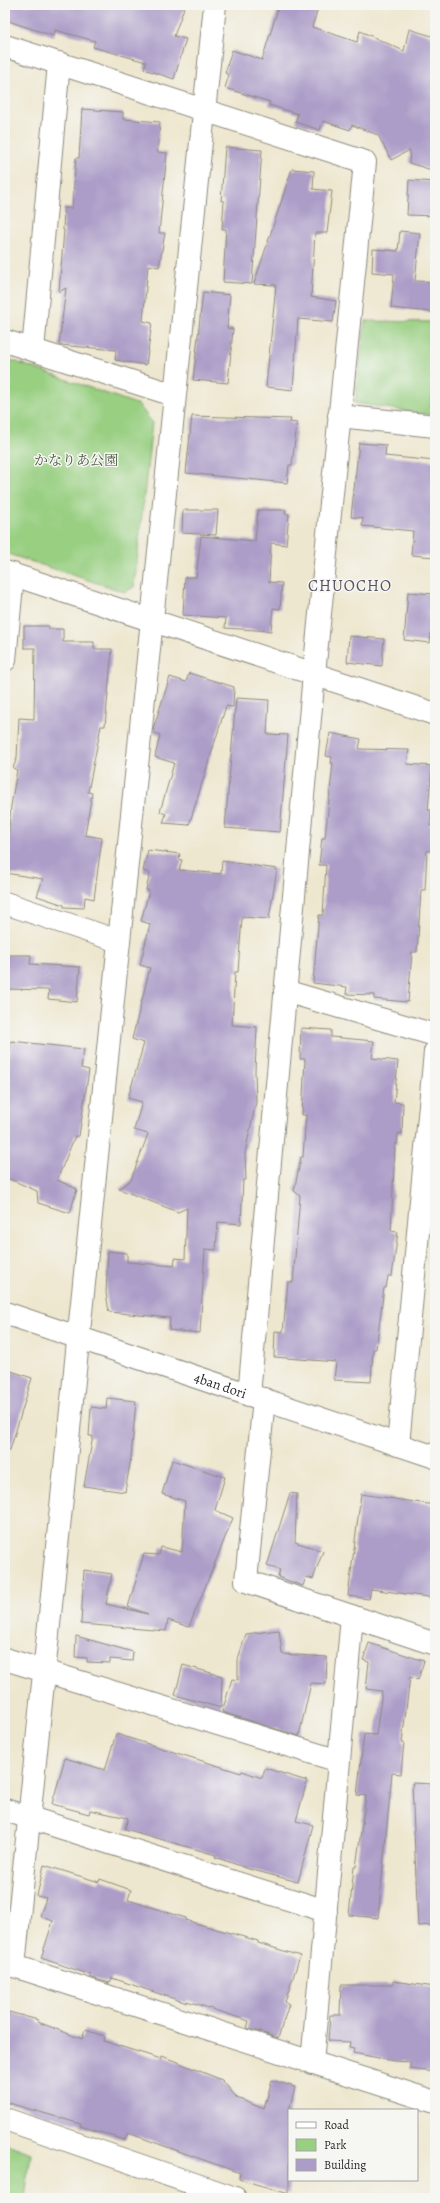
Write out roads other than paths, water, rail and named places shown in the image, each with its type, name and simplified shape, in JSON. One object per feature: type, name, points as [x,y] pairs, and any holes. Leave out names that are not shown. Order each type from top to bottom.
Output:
[{"type":"street","points":[[215,5],[77,1338],[29,1818],[10,1965],[435,2102]]},
{"type":"street","points":[[5,46],[365,162],[314,674],[285,990],[246,1580],[435,1644]]},
{"type":"street","points":[[33,350],[59,64]]},
{"type":"street","points":[[5,341],[174,395]]},
{"type":"street","points":[[339,416],[435,426]]},
{"type":"street","points":[[5,660],[9,573],[435,714]]},
{"type":"street","points":[[5,903],[118,941]]},
{"type":"street","points":[[285,990],[435,1035]]},
{"type":"street","points":[[398,1445],[435,1052]]},
{"type":"street","name":"4ban dori","points":[[5,1314],[435,1457]]},
{"type":"street","points":[[312,2063],[352,1616]]},
{"type":"street","points":[[5,1659],[339,1761]]},
{"type":"street","points":[[5,1810],[326,1911]]},
{"type":"street","points":[[5,2119],[235,2198]]},
{"type":"district","name":"CHUOCHO","points":[[350,586]]},
{"type":"park label","name":"かなりあ公園","points":[[76,460]]}]
